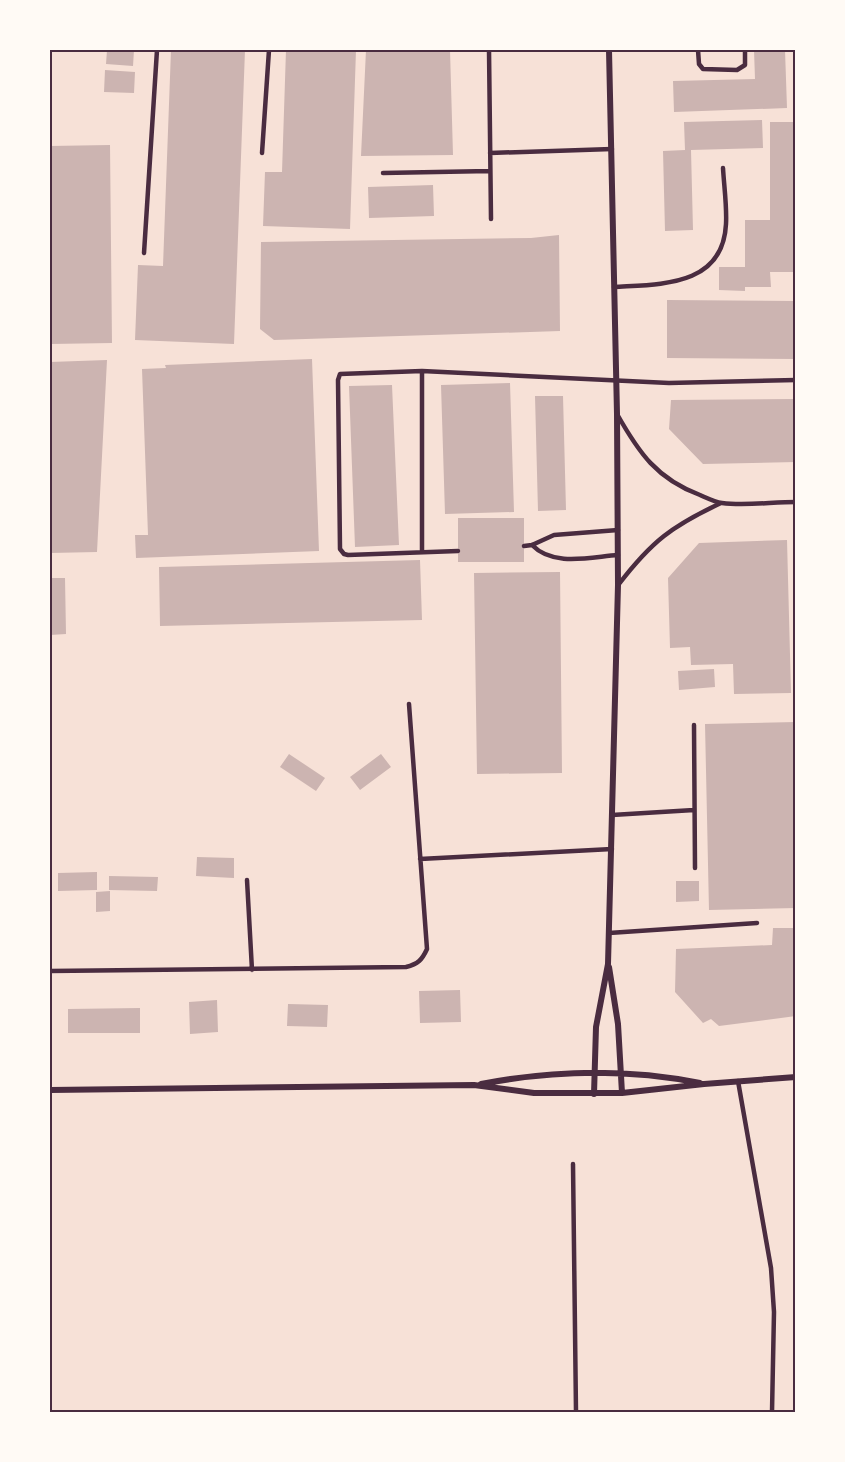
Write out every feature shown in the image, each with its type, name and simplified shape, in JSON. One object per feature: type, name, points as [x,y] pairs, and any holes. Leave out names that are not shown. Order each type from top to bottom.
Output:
[{"type":"street","points":[[594,1094],[599,1006],[608,964],[618,585],[617,414],[609,50]]},
{"type":"street","points":[[608,964],[617,1013],[622,1094]]},
{"type":"street","points":[[50,1090],[474,1085],[554,1073],[594,1072],[621,1072],[676,1078],[704,1084]]},
{"type":"street","points":[[474,1085],[534,1093],[622,1094],[704,1084],[795,1077]]},
{"type":"lane","points":[[144,253],[157,50]]},
{"type":"lane","points":[[262,153],[269,50]]},
{"type":"lane","points":[[489,50],[491,219]]},
{"type":"lane","points":[[698,50],[699,64],[703,69],[737,70],[745,65],[745,50]]},
{"type":"lane","points":[[490,153],[612,149]]},
{"type":"lane","points":[[614,287],[682,281],[705,269],[714,259],[725,236],[727,224],[723,168]]},
{"type":"lane","points":[[383,173],[490,171]]},
{"type":"lane","points":[[422,371],[422,552]]},
{"type":"lane","points":[[458,551],[348,555],[340,549],[338,380],[340,374],[422,371],[669,383],[795,380]]},
{"type":"lane","points":[[617,414],[638,450],[652,466],[669,480],[687,490],[721,503],[795,502]]},
{"type":"lane","points":[[618,585],[656,541],[675,526],[721,503]]},
{"type":"lane","points":[[524,546],[532,545],[554,535],[618,530]]},
{"type":"lane","points":[[532,545],[537,551],[552,558],[618,555]]},
{"type":"lane","points":[[50,971],[252,970],[406,967],[416,964],[423,958],[427,948],[410,704]]},
{"type":"lane","points":[[694,725],[695,868]]},
{"type":"lane","points":[[612,815],[694,810]]},
{"type":"lane","points":[[420,859],[612,849]]},
{"type":"lane","points":[[248,880],[252,970]]},
{"type":"lane","points":[[609,933],[757,923]]},
{"type":"lane","points":[[738,1081],[771,1268],[774,1312],[772,1413]]},
{"type":"lane","points":[[573,1164],[576,1413]]},
{"type":"building","points":[[107,50],[134,50],[133,66],[106,64]]},
{"type":"building","points":[[171,50],[245,50],[234,344],[135,340],[138,265],[163,266]]},
{"type":"building","points":[[286,50],[356,50],[350,229],[263,226],[265,172],[282,172]]},
{"type":"building","points":[[366,50],[450,50],[453,155],[361,156]]},
{"type":"building","points":[[754,50],[785,50],[787,108],[674,112],[673,81],[755,79]]},
{"type":"building","points":[[105,70],[135,72],[134,93],[104,92]]},
{"type":"building","points":[[762,120],[763,148],[691,150],[693,230],[665,231],[663,151],[685,150],[684,122]]},
{"type":"building","points":[[770,122],[796,122],[796,272],[770,272],[771,287],[745,287],[745,291],[719,290],[719,267],[745,267],[745,220],[770,220]]},
{"type":"building","points":[[110,145],[112,343],[50,344],[50,146]]},
{"type":"building","points":[[433,185],[434,216],[369,218],[368,187]]},
{"type":"building","points":[[559,235],[560,331],[274,340],[260,329],[261,242],[531,238]]},
{"type":"building","points":[[667,300],[796,301],[796,359],[667,358]]},
{"type":"building","points":[[312,359],[319,551],[136,558],[135,535],[148,535],[142,369],[166,368],[165,365]]},
{"type":"building","points":[[107,360],[97,552],[50,553],[50,362]]},
{"type":"building","points":[[510,383],[514,512],[445,514],[441,385]]},
{"type":"building","points":[[392,385],[399,545],[355,547],[349,386]]},
{"type":"building","points":[[535,396],[563,396],[566,510],[538,511]]},
{"type":"building","points":[[796,399],[796,462],[703,464],[669,429],[671,400]]},
{"type":"building","points":[[458,518],[524,518],[524,562],[458,562]]},
{"type":"building","points":[[787,540],[791,693],[734,694],[733,664],[691,665],[690,647],[670,648],[668,578],[699,543]]},
{"type":"building","points":[[420,560],[422,620],[160,626],[159,567]]},
{"type":"building","points":[[560,572],[562,773],[477,774],[474,573]]},
{"type":"building","points":[[50,578],[65,578],[66,634],[50,635]]},
{"type":"building","points":[[714,669],[715,687],[679,690],[678,671]]},
{"type":"building","points":[[796,722],[796,908],[709,910],[705,724]]},
{"type":"building","points":[[289,754],[325,778],[316,791],[280,767]]},
{"type":"building","points":[[381,754],[391,767],[360,790],[350,777]]},
{"type":"building","points":[[197,857],[234,858],[234,878],[196,876]]},
{"type":"building","points":[[97,872],[97,890],[58,891],[58,873]]},
{"type":"building","points":[[109,876],[158,877],[157,891],[109,890]]},
{"type":"building","points":[[676,881],[699,881],[699,901],[676,902]]},
{"type":"building","points":[[110,891],[110,911],[96,912],[96,892]]},
{"type":"building","points":[[773,928],[796,928],[796,1016],[719,1026],[711,1019],[703,1023],[675,992],[676,949],[772,945]]},
{"type":"building","points":[[460,990],[461,1022],[420,1023],[419,991]]},
{"type":"building","points":[[217,1000],[218,1032],[190,1034],[189,1002]]},
{"type":"building","points":[[288,1004],[328,1005],[327,1027],[287,1026]]},
{"type":"building","points":[[140,1008],[140,1033],[68,1033],[68,1009]]}]
